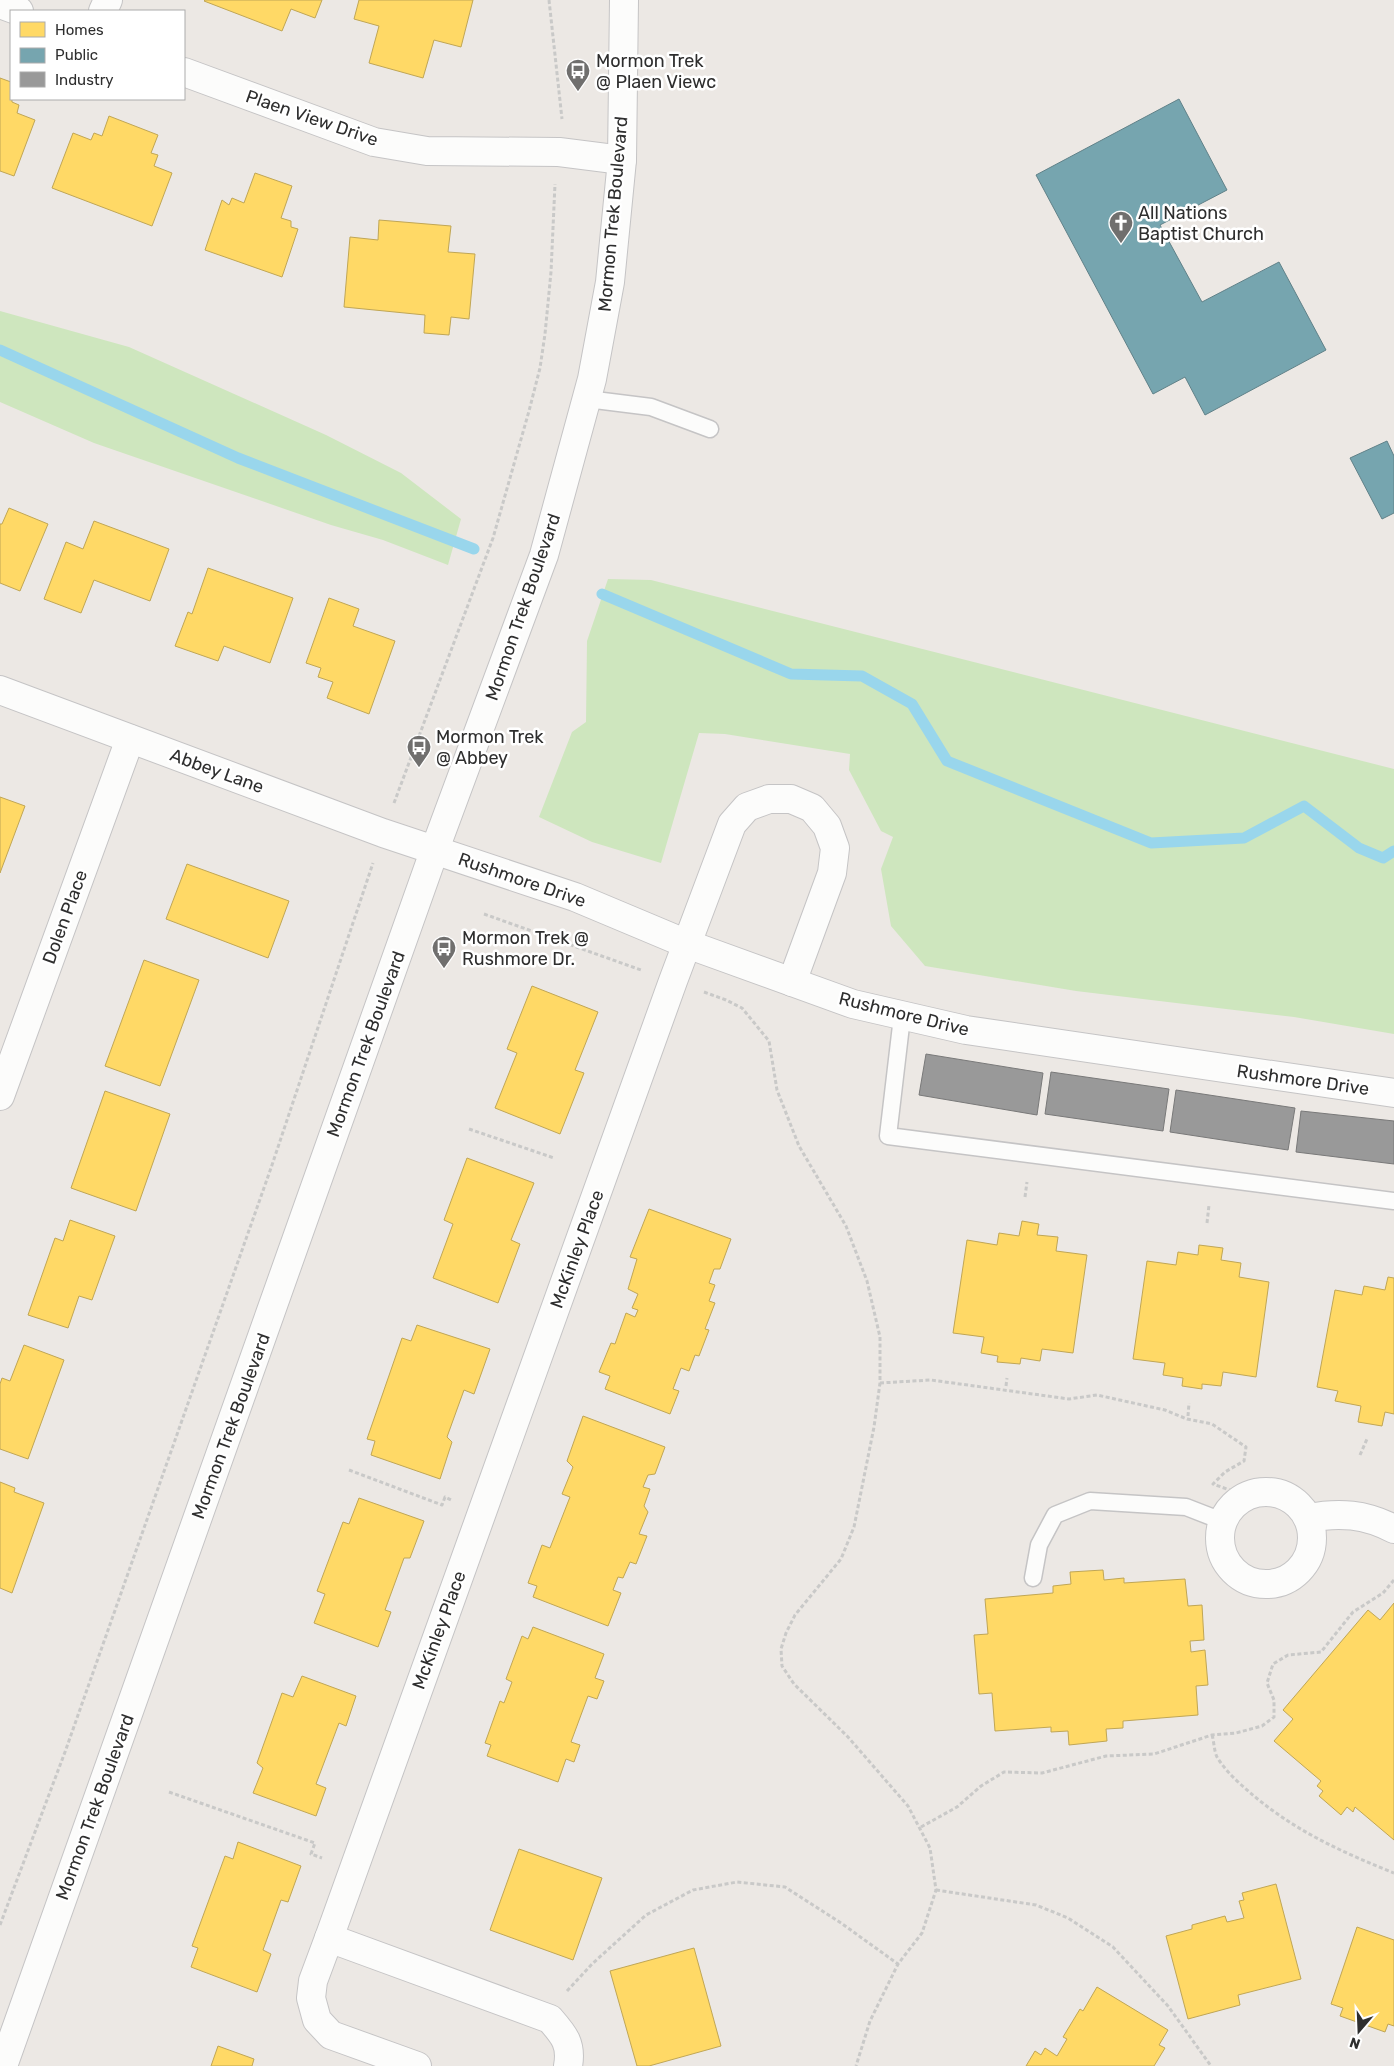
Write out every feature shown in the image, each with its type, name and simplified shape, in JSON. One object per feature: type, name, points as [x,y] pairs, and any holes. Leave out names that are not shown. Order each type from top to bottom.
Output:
[{"type":"street","name":"Mormon Trek Boulevard","points":[[3,2066],[435,850],[544,556],[592,379],[610,282],[622,160],[624,0]]},
{"type":"street","points":[[0,4],[15,10]]},
{"type":"street","name":"Plaen View Drive","points":[[185,72],[374,142],[427,151],[559,152],[622,160]]},
{"type":"street","name":"Abbey Lane","points":[[0,690],[383,833],[435,850]]},
{"type":"street","name":"Dolen Place","points":[[0,1096],[130,738]]},
{"type":"street","name":"McKinley Place","points":[[417,2066],[331,2035],[317,2020],[311,1998],[313,1981],[673,981],[732,824],[748,807],[769,799],[791,799],[812,808],[828,826],[835,848],[832,873],[792,982]]},
{"type":"street","name":"Rushmore Drive","points":[[435,850],[575,898],[687,944],[852,1004],[902,1017],[976,1032],[1394,1093]]},
{"type":"street","points":[[1270,1491],[1285,1496],[1298,1504],[1308,1518],[1312,1534],[1311,1549],[1304,1563],[1293,1575],[1280,1582],[1265,1584],[1251,1582],[1227,1564],[1221,1550],[1219,1535],[1222,1521],[1230,1508],[1246,1496],[1254,1492],[1270,1491]]},
{"type":"street","points":[[1308,1518],[1333,1513],[1376,1520],[1394,1529]]},
{"type":"street","points":[[329,1938],[550,2019],[564,2034],[570,2054],[568,2066]]},
{"type":"lane","points":[[587,399],[651,407],[710,429]]},
{"type":"lane","points":[[902,1017],[888,1136],[1394,1201]]},
{"type":"lane","points":[[1033,1578],[1039,1545],[1055,1515],[1090,1501],[1186,1507],[1222,1521]]},
{"type":"path","points":[[0,1925],[65,1752],[271,1168],[383,833],[493,538],[540,368],[547,313],[554,209],[553,190],[562,122],[549,0]]},
{"type":"path","points":[[484,914],[726,1000],[742,1008],[769,1041],[777,1090],[799,1146],[846,1226],[868,1281],[880,1337],[880,1383],[874,1427],[854,1528],[842,1559],[795,1615],[781,1649],[782,1666],[794,1684],[848,1737],[908,1806],[930,1848],[936,1890],[922,1934],[898,1964],[870,2021],[856,2066]]},
{"type":"path","points":[[469,1129],[554,1158]]},
{"type":"path","points":[[1006,1386],[1007,1378]]},
{"type":"path","points":[[880,1383],[930,1380],[1069,1399],[1097,1395],[1165,1410],[1187,1419],[1212,1424],[1246,1447],[1244,1462],[1225,1472],[1213,1484],[1246,1496]]},
{"type":"path","points":[[1188,1416],[1189,1404]]},
{"type":"path","points":[[1360,1455],[1367,1439]]},
{"type":"path","points":[[349,1470],[442,1505],[445,1497],[454,1501]]},
{"type":"path","points":[[920,1827],[957,1807],[981,1786],[1004,1772],[1042,1773],[1106,1756],[1154,1754],[1212,1734],[1236,1733],[1262,1726],[1274,1717],[1274,1700],[1268,1683],[1273,1664],[1288,1655],[1321,1652],[1353,1612],[1383,1593],[1394,1580]]},
{"type":"path","points":[[1212,1734],[1217,1756],[1222,1763],[1237,1782],[1271,1811],[1305,1833],[1394,1873]]},
{"type":"path","points":[[169,1792],[315,1843]]},
{"type":"path","points":[[550,2019],[564,1994],[586,1970],[646,1915],[693,1890],[737,1882],[784,1888],[840,1923],[898,1964]]},
{"type":"path","points":[[936,1890],[1036,1905],[1068,1918],[1113,1947],[1168,2006],[1211,2066]]},
{"type":"green space","points":[[0,311],[129,347],[326,435],[401,473],[461,519],[448,565],[383,540],[331,525],[94,443],[0,402]]},
{"type":"green space","points":[[608,579],[651,580],[1394,769],[1394,1034],[1294,1017],[1076,991],[925,966],[891,926],[881,869],[893,837],[881,831],[849,770],[850,754],[725,734],[699,733],[661,863],[592,842],[539,817],[572,732],[586,722],[587,641]]},
{"type":"building: Homes","points":[[205,0],[322,0],[315,18],[291,9],[282,31]]},
{"type":"building: Homes","points":[[359,0],[473,0],[461,47],[434,40],[423,78],[369,63],[379,26],[354,19]]},
{"type":"building: Homes","points":[[0,78],[10,82],[10,100],[19,105],[17,113],[35,120],[14,176],[0,171]]},
{"type":"building: Homes","points":[[109,116],[158,135],[151,153],[158,155],[154,166],[172,173],[152,226],[52,188],[73,133],[91,140],[94,133],[102,136]]},
{"type":"building: Homes","points":[[255,173],[292,186],[281,218],[291,221],[291,227],[298,229],[282,277],[205,250],[222,200],[229,205],[232,198],[244,203]]},
{"type":"building: Homes","points":[[379,220],[451,226],[448,252],[475,254],[469,319],[451,317],[449,335],[424,333],[425,315],[344,307],[350,237],[378,240]]},
{"type":"building: Homes","points":[[9,508],[48,524],[20,591],[0,583],[0,524],[2,524]]},
{"type":"building: Homes","points":[[94,521],[169,549],[150,601],[94,580],[81,613],[44,599],[66,542],[83,549]]},
{"type":"building: Homes","points":[[208,568],[293,598],[270,663],[224,646],[218,661],[175,646],[188,612],[192,614]]},
{"type":"building: Homes","points":[[329,598],[359,609],[353,626],[395,641],[369,714],[327,698],[333,682],[318,677],[321,668],[306,663]]},
{"type":"building: Homes","points":[[0,797],[25,806],[0,873]]},
{"type":"building: Homes","points":[[187,864],[289,901],[268,958],[166,919]]},
{"type":"building: Homes","points":[[144,960],[199,980],[160,1086],[105,1066]]},
{"type":"building: Homes","points":[[532,986],[598,1012],[575,1070],[584,1073],[560,1134],[495,1108],[517,1053],[507,1049]]},
{"type":"building: Homes","points":[[105,1091],[170,1114],[136,1211],[71,1188]]},
{"type":"building: Homes","points":[[467,1158],[534,1183],[511,1240],[520,1244],[498,1303],[433,1278],[453,1224],[444,1220]]},
{"type":"building: Homes","points":[[649,1209],[731,1239],[720,1269],[714,1269],[709,1283],[715,1285],[709,1301],[715,1303],[705,1329],[709,1330],[699,1356],[695,1355],[689,1371],[681,1368],[673,1389],[679,1391],[670,1414],[605,1389],[610,1376],[599,1372],[611,1343],[615,1344],[626,1313],[635,1317],[638,1310],[632,1308],[638,1294],[628,1289],[637,1259],[630,1257]]},
{"type":"building: Homes","points":[[70,1220],[115,1236],[92,1300],[79,1296],[68,1328],[28,1315],[55,1238],[63,1241]]},
{"type":"building: Homes","points":[[1022,1221],[1039,1224],[1037,1235],[1058,1237],[1056,1251],[1087,1255],[1073,1353],[1042,1349],[1040,1361],[1021,1358],[1020,1364],[997,1362],[998,1356],[981,1353],[984,1337],[953,1333],[967,1240],[997,1245],[999,1233],[1019,1236]]},
{"type":"building: Homes","points":[[1199,1245],[1223,1248],[1221,1260],[1241,1263],[1239,1277],[1269,1282],[1256,1377],[1223,1372],[1221,1386],[1202,1384],[1202,1389],[1182,1386],[1183,1378],[1163,1375],[1165,1363],[1133,1359],[1147,1261],[1176,1265],[1178,1252],[1198,1255]]},
{"type":"building: Homes","points":[[1388,1277],[1394,1278],[1394,1414],[1385,1412],[1382,1426],[1358,1422],[1361,1406],[1335,1401],[1338,1391],[1317,1387],[1335,1290],[1362,1295],[1364,1286],[1385,1290]]},
{"type":"building: Homes","points":[[417,1325],[490,1349],[474,1394],[464,1390],[447,1437],[452,1442],[440,1479],[371,1455],[375,1441],[367,1439],[402,1338],[411,1341]]},
{"type":"building: Homes","points":[[24,1345],[64,1360],[28,1459],[0,1449],[0,1384],[2,1378],[10,1381]]},
{"type":"building: Homes","points":[[583,1416],[665,1447],[655,1474],[648,1475],[643,1487],[650,1489],[644,1506],[648,1512],[639,1534],[647,1536],[636,1564],[630,1562],[623,1578],[618,1577],[613,1590],[621,1593],[608,1626],[533,1597],[537,1586],[528,1583],[542,1545],[550,1548],[570,1497],[562,1494],[573,1467],[567,1461]]},
{"type":"building: Homes","points":[[0,1482],[15,1488],[14,1492],[44,1503],[12,1593],[0,1588]]},
{"type":"building: Homes","points":[[359,1498],[424,1521],[410,1558],[404,1558],[385,1610],[391,1612],[378,1647],[314,1623],[325,1594],[317,1591],[343,1522],[349,1524]]},
{"type":"building: Homes","points":[[1103,1570],[1104,1580],[1124,1578],[1124,1583],[1185,1579],[1188,1606],[1202,1605],[1204,1640],[1190,1641],[1191,1652],[1205,1650],[1208,1685],[1196,1686],[1198,1715],[1123,1721],[1123,1728],[1106,1729],[1107,1741],[1069,1745],[1068,1731],[1051,1732],[1051,1727],[995,1731],[992,1693],[979,1694],[974,1635],[988,1634],[985,1599],[1053,1593],[1053,1586],[1071,1584],[1070,1572]]},
{"type":"building: Homes","points":[[1394,1603],[1394,1840],[1355,1807],[1353,1812],[1347,1807],[1341,1815],[1319,1796],[1323,1791],[1317,1786],[1321,1781],[1274,1741],[1293,1719],[1283,1710],[1368,1610],[1380,1620]]},
{"type":"building: Homes","points":[[533,1627],[604,1654],[595,1678],[604,1681],[597,1699],[588,1696],[571,1742],[580,1745],[574,1762],[566,1759],[558,1782],[487,1756],[491,1745],[485,1743],[500,1701],[504,1703],[512,1682],[506,1679],[522,1636],[528,1639]]},
{"type":"building: Homes","points":[[302,1676],[356,1696],[346,1726],[339,1723],[316,1784],[326,1788],[316,1816],[253,1793],[263,1768],[257,1763],[282,1693],[293,1697]]},
{"type":"building: Homes","points":[[238,1842],[301,1866],[288,1902],[281,1900],[263,1950],[271,1954],[257,1992],[191,1967],[198,1948],[192,1946],[225,1856],[233,1859]]},
{"type":"building: Homes","points":[[519,1849],[602,1878],[573,1960],[490,1930]]},
{"type":"building: Homes","points":[[1276,1884],[1301,1979],[1238,1995],[1240,2005],[1188,2019],[1166,1936],[1192,1929],[1192,1925],[1225,1916],[1227,1922],[1244,1918],[1239,1901],[1244,1900],[1242,1893]]},
{"type":"building: Homes","points":[[1357,1927],[1394,1940],[1394,2026],[1388,2024],[1385,2032],[1340,2016],[1343,2008],[1331,2004]]},
{"type":"building: Homes","points":[[694,1948],[721,2046],[649,2066],[637,2066],[610,1971]]},
{"type":"building: Homes","points":[[1097,1987],[1168,2030],[1159,2045],[1165,2048],[1154,2066],[1026,2066],[1035,2051],[1041,2055],[1045,2048],[1057,2056],[1067,2039],[1063,2037],[1080,2009],[1083,2011]]},
{"type":"building: Homes","points":[[218,2046],[254,2059],[252,2066],[211,2066]]},
{"type":"building: Public","name":"All Nations Baptist Church","points":[[1179,99],[1227,190],[1160,225],[1202,302],[1279,262],[1326,350],[1205,415],[1185,377],[1153,394],[1036,175]]},
{"type":"building: Public","points":[[1387,441],[1394,456],[1394,513],[1382,519],[1350,458]]},
{"type":"building: Industry","points":[[926,1054],[1043,1073],[1037,1115],[919,1095]]},
{"type":"building: Industry","points":[[1051,1072],[1169,1089],[1163,1131],[1045,1114]]},
{"type":"building: Industry","points":[[1176,1090],[1295,1108],[1288,1150],[1170,1132]]},
{"type":"building: Industry","points":[[1301,1111],[1394,1121],[1394,1164],[1296,1152]]},
{"type":"waterway","points":[[0,350],[238,458],[474,549]]},
{"type":"waterway","points":[[602,594],[791,674],[862,676],[912,704],[947,761],[1151,843],[1244,838],[1304,806],[1359,848],[1383,858],[1394,851]]},
{"type":"place","name":"Mormon Trek @ Plaen Viewc","points":[[578,92]]},
{"type":"place","name":"All Nations Baptist Church","points":[[1121,244]]},
{"type":"place","name":"Mormon Trek @ Abbey","points":[[419,768]]},
{"type":"place","name":"Mormon Trek @ Rushmore Dr.","points":[[444,969]]}]
